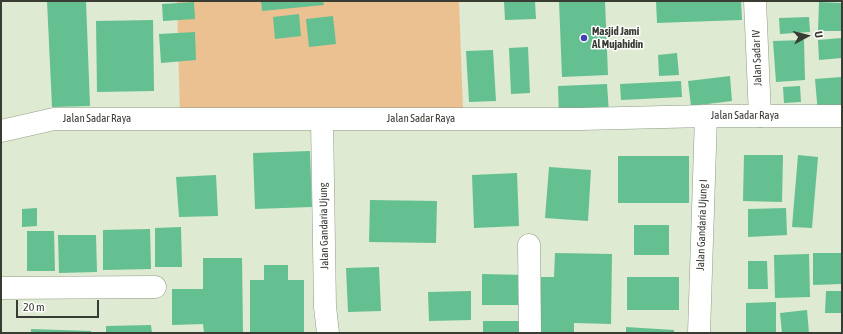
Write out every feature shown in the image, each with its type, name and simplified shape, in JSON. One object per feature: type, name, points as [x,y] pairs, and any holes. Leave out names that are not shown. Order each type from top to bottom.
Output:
[{"type":"street","name":"Jalan Sadar IV","points":[[755,1],[760,116]]},
{"type":"street","name":"Jalan Gandaria Ujung I","points":[[699,333],[706,116]]},
{"type":"street","name":"Jalan Sadar Raya","points":[[1,131],[54,119],[322,120],[842,116]]},
{"type":"street","name":"Jalan Gandaria Ujung","points":[[322,120],[325,306],[328,333]]},
{"type":"street","points":[[529,245],[530,333]]},
{"type":"street","points":[[1,288],[155,287]]},
{"type":"shaded area","points":[[177,1],[459,1],[463,110],[180,115]]},
{"type":"building","points":[[47,1],[86,1],[90,106],[52,107]]},
{"type":"building","points":[[261,1],[323,1],[324,5],[262,11]]},
{"type":"building","points":[[504,1],[535,1],[536,19],[505,20]]},
{"type":"building","name":"Masjid Jami Al Mujahidin","points":[[559,1],[605,1],[608,75],[562,77]]},
{"type":"building","points":[[656,1],[741,1],[742,20],[657,23]]},
{"type":"building","points":[[194,2],[195,19],[163,21],[162,4]]},
{"type":"building","points":[[819,2],[842,3],[842,31],[818,31]]},
{"type":"building","points":[[299,14],[301,36],[275,39],[273,17]]},
{"type":"building","points":[[333,16],[336,44],[309,47],[306,19]]},
{"type":"building","points":[[809,17],[810,32],[780,34],[779,18]]},
{"type":"building","points":[[153,20],[154,91],[97,92],[96,21]]},
{"type":"building","points":[[195,32],[196,60],[161,63],[159,34]]},
{"type":"building","points":[[842,38],[842,58],[819,60],[818,40]]},
{"type":"building","points":[[804,40],[805,80],[776,82],[773,41]]},
{"type":"building","points":[[528,47],[530,93],[511,94],[509,48]]},
{"type":"building","points":[[493,50],[496,101],[469,102],[466,51]]},
{"type":"building","points":[[677,53],[679,75],[659,76],[658,55]]},
{"type":"building","points":[[730,76],[732,101],[691,106],[688,81]]},
{"type":"building","points":[[842,77],[842,112],[818,114],[815,79]]},
{"type":"building","points":[[681,81],[682,97],[621,100],[620,84]]},
{"type":"building","points":[[607,84],[609,113],[559,115],[558,86]]},
{"type":"building","points":[[800,86],[801,102],[784,103],[783,87]]},
{"type":"building","points":[[310,151],[312,207],[255,209],[253,153]]},
{"type":"building","points":[[744,155],[783,155],[782,202],[743,201]]},
{"type":"building","points":[[798,155],[818,157],[812,228],[792,227]]},
{"type":"building","points":[[618,156],[689,156],[689,203],[618,203]]},
{"type":"building","points":[[549,167],[591,170],[588,221],[545,218]]},
{"type":"building","points":[[517,173],[519,226],[474,228],[472,175]]},
{"type":"building","points":[[216,175],[218,216],[179,217],[176,177]]},
{"type":"building","points":[[370,200],[437,201],[436,243],[369,242]]},
{"type":"building","points":[[37,208],[37,226],[22,227],[22,209]]},
{"type":"building","points":[[786,208],[787,235],[748,237],[748,209]]},
{"type":"building","points":[[634,225],[669,225],[669,255],[634,255]]},
{"type":"building","points":[[181,227],[182,267],[155,267],[155,228]]},
{"type":"building","points":[[150,229],[151,269],[103,270],[103,230]]},
{"type":"building","points":[[27,231],[54,231],[55,271],[27,271]]},
{"type":"building","points":[[58,235],[96,235],[97,272],[59,273]]},
{"type":"building","points":[[555,253],[612,254],[611,324],[574,323],[574,333],[540,333],[541,277],[554,277]]},
{"type":"building","points":[[813,253],[842,253],[842,284],[813,285]]},
{"type":"building","points":[[809,254],[810,297],[775,298],[774,255]]},
{"type":"building","points":[[203,258],[242,258],[243,333],[204,333],[203,324],[172,325],[172,289],[203,289]]},
{"type":"building","points":[[748,261],[767,261],[768,289],[748,289]]},
{"type":"building","points":[[264,265],[288,265],[288,280],[304,280],[304,333],[250,333],[250,280],[264,280]]},
{"type":"building","points":[[379,267],[381,311],[348,312],[346,268]]},
{"type":"building","points":[[482,274],[527,275],[528,305],[482,305]]},
{"type":"building","points":[[627,277],[679,277],[679,310],[627,310]]},
{"type":"building","points":[[471,291],[471,320],[429,321],[428,292]]},
{"type":"building","points":[[826,291],[842,291],[842,313],[825,313]]},
{"type":"building","points":[[776,302],[776,333],[746,333],[746,303]]},
{"type":"building","points":[[807,310],[809,333],[782,333],[780,313]]},
{"type":"building","points":[[483,321],[524,321],[523,333],[483,333]]},
{"type":"building","points":[[151,325],[152,333],[106,333],[106,326]]},
{"type":"building","points":[[626,327],[674,330],[674,333],[626,333]]},
{"type":"building","points":[[31,329],[91,331],[91,333],[31,333]]},
{"type":"place","name":"Masjid Jami Al Mujahidin","points":[[584,38]]}]
